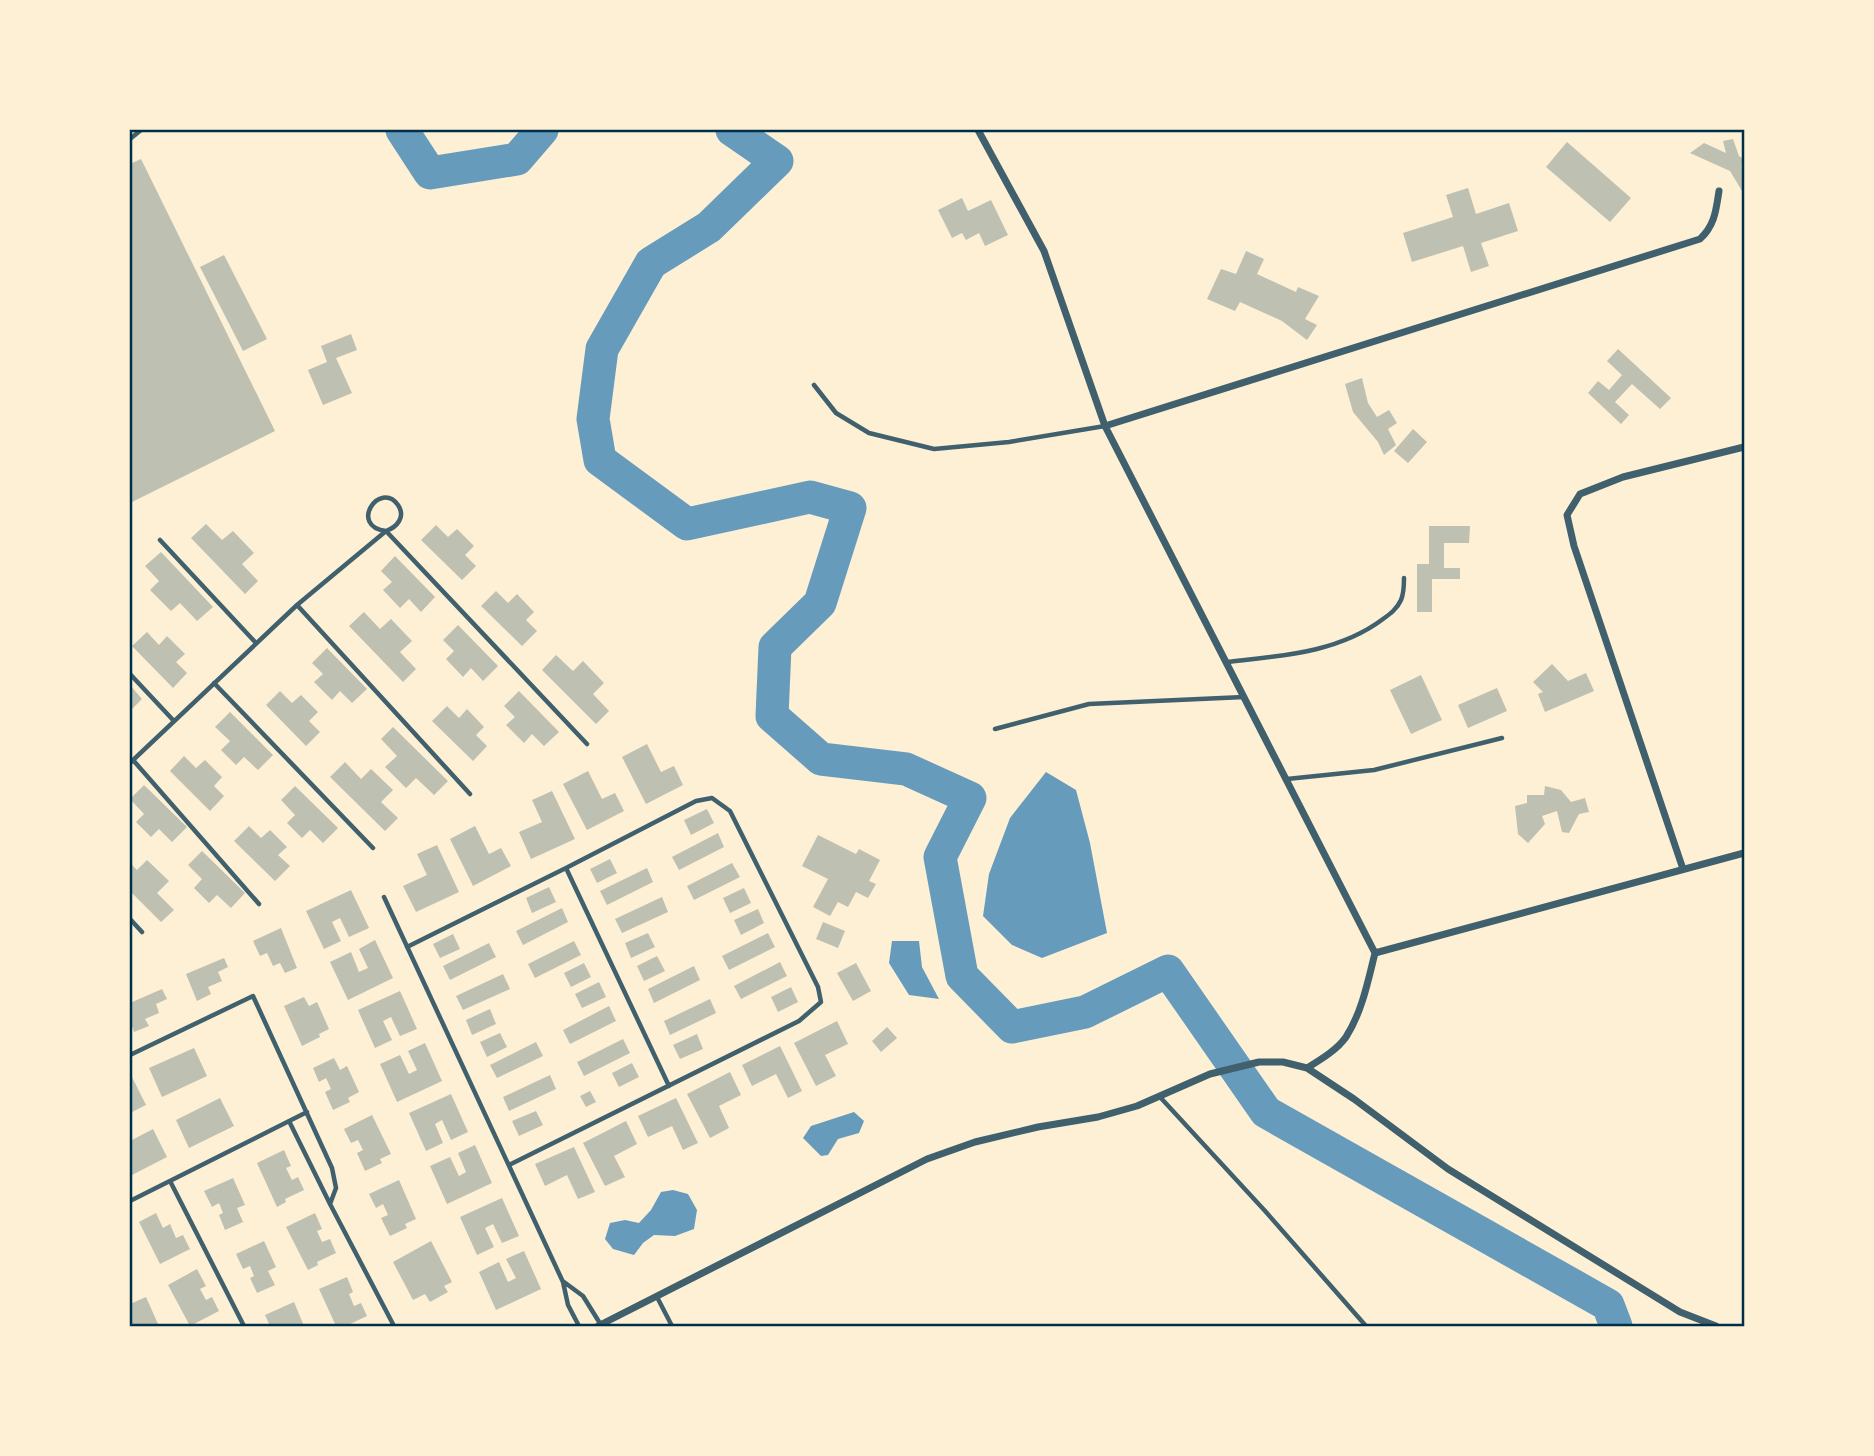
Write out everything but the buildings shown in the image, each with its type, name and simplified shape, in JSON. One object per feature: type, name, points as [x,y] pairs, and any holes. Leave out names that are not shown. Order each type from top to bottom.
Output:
[{"type":"street","points":[[978,130],[1044,251],[1105,426],[1375,953],[1361,1003],[1345,1038],[1328,1055],[1307,1068]]},
{"type":"street","points":[[1105,426],[1700,239],[1714,221],[1719,191]]},
{"type":"street","points":[[1683,869],[1574,546],[1567,516],[1580,494],[1590,489],[1623,477],[1745,447]]},
{"type":"street","points":[[1375,953],[1745,853]]},
{"type":"street","points":[[600,1326],[927,1159],[975,1142],[1038,1127],[1098,1117],[1137,1106],[1210,1074],[1259,1062],[1283,1062],[1307,1068],[1448,1169],[1680,1312],[1716,1326]]},
{"type":"lane","points":[[130,139],[141,130]]},
{"type":"lane","points":[[814,385],[836,414],[869,433],[934,449],[1009,442],[1105,426]]},
{"type":"lane","points":[[258,904],[131,761],[297,605],[386,531],[398,524],[401,517],[396,503],[390,499],[376,500],[368,512],[372,526],[386,531],[587,744]]},
{"type":"lane","points":[[160,540],[256,643]]},
{"type":"lane","points":[[1227,662],[1299,654],[1331,646],[1373,626],[1395,610],[1402,598],[1404,578]]},
{"type":"lane","points":[[297,605],[470,794]]},
{"type":"lane","points":[[130,674],[173,720]]},
{"type":"lane","points":[[214,683],[373,848]]},
{"type":"lane","points":[[995,729],[1089,704],[1244,697]]},
{"type":"lane","points":[[1286,779],[1374,770],[1502,738]]},
{"type":"lane","points":[[407,947],[696,801],[712,799],[730,811],[818,987],[821,1002],[799,1021],[509,1165]]},
{"type":"lane","points":[[566,869],[669,1086]]},
{"type":"lane","points":[[384,897],[563,1282],[568,1305],[579,1326]]},
{"type":"lane","points":[[130,919],[142,932]]},
{"type":"lane","points":[[130,1055],[253,996],[332,1168],[336,1188],[330,1204]]},
{"type":"lane","points":[[1160,1096],[1366,1326]]},
{"type":"lane","points":[[130,1201],[307,1112]]},
{"type":"lane","points":[[289,1122],[394,1326]]},
{"type":"lane","points":[[170,1181],[244,1326]]},
{"type":"lane","points":[[563,1282],[583,1296],[600,1326]]},
{"type":"lane","points":[[657,1297],[672,1326]]},
{"type":"water","points":[[1046,772],[1076,790],[1090,843],[1107,933],[1042,958],[1012,945],[983,916],[989,874],[1010,818]]},
{"type":"water","points":[[892,941],[919,941],[922,967],[939,999],[909,995],[889,963]]},
{"type":"water","points":[[854,1112],[864,1121],[859,1133],[838,1139],[828,1155],[821,1156],[803,1138],[811,1126]]},
{"type":"water","points":[[673,1190],[688,1194],[697,1210],[694,1229],[675,1236],[654,1235],[643,1243],[634,1255],[613,1249],[605,1239],[610,1223],[625,1220],[639,1223],[651,1210],[661,1192]]},
{"type":"waterway","points":[[402,130],[430,173],[517,159],[542,130]]},
{"type":"waterway","points":[[732,130],[777,161],[709,227],[651,263],[602,349],[593,419],[600,460],[687,524],[810,497],[850,508],[820,603],[775,647],[772,716],[821,759],[906,769],[970,798],[940,857],[962,976],[1012,1027],[1085,1012],[1168,971],[1266,1112],[1608,1305],[1616,1326]]}]
